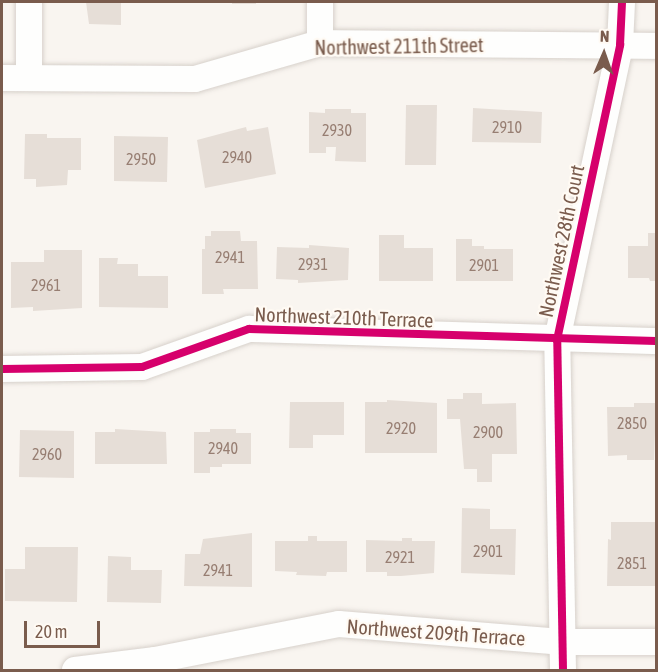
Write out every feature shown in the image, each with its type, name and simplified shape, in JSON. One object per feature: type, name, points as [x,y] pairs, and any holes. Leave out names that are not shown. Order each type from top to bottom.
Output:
[{"type":"street","points":[[29,2],[29,78]]},
{"type":"street","points":[[320,2],[320,43]]},
{"type":"street","name":"Northwest 28th Court","points":[[563,670],[557,340],[620,45],[622,2]]},
{"type":"street","name":"Northwest 211th Street","points":[[2,78],[195,79],[320,43],[657,46]]},
{"type":"street","name":"Northwest 210th Terrace","points":[[2,369],[142,367],[249,329],[557,340],[657,341]]},
{"type":"street","name":"Northwest 209th Terrace","points":[[75,670],[155,660],[339,624],[564,642],[657,642]]},
{"type":"building","points":[[86,2],[121,2],[121,25],[89,24]]},
{"type":"building","points":[[232,2],[256,2],[256,4],[232,4]]},
{"type":"building","points":[[406,105],[437,105],[436,165],[405,165]]},
{"type":"building","points":[[473,108],[542,112],[541,143],[472,142]]},
{"type":"building","points":[[325,109],[351,109],[351,113],[366,113],[366,162],[335,161],[336,147],[326,147],[326,153],[309,153],[309,112],[325,113]]},
{"type":"building","points":[[246,127],[247,131],[268,127],[276,174],[205,188],[197,140]]},
{"type":"building","points":[[25,134],[47,134],[47,138],[81,138],[81,170],[68,170],[67,185],[36,187],[36,179],[24,179]]},
{"type":"building","points":[[114,136],[168,137],[167,182],[114,181]]},
{"type":"building","points":[[211,231],[240,231],[241,241],[257,241],[258,289],[223,289],[224,294],[202,294],[202,249],[205,249],[205,236],[211,236]]},
{"type":"building","points":[[648,233],[656,233],[656,281],[650,281],[649,278],[628,278],[628,246],[648,246]]},
{"type":"building","points":[[379,235],[404,235],[404,248],[433,248],[433,281],[379,281]]},
{"type":"building","points":[[456,239],[472,239],[472,246],[484,246],[484,249],[513,249],[513,281],[456,281]]},
{"type":"building","points":[[309,245],[349,248],[348,280],[298,283],[298,280],[276,279],[277,247],[309,248]]},
{"type":"building","points":[[44,250],[82,250],[82,308],[33,311],[33,307],[11,308],[11,262],[44,262]]},
{"type":"building","points":[[99,258],[118,258],[117,264],[138,264],[138,276],[168,276],[168,308],[99,307]]},
{"type":"building","points":[[463,393],[482,393],[482,404],[516,403],[517,454],[492,454],[492,482],[477,482],[477,469],[464,469],[460,419],[447,419],[447,399],[463,399]]},
{"type":"building","points":[[387,400],[437,403],[437,453],[365,453],[365,402],[387,402]]},
{"type":"building","points":[[290,402],[344,402],[344,435],[313,435],[313,448],[289,448]]},
{"type":"building","points":[[634,403],[656,403],[654,460],[627,460],[627,455],[608,456],[607,407],[634,407]]},
{"type":"building","points":[[115,429],[166,432],[167,464],[95,464],[95,432],[115,432]]},
{"type":"building","points":[[210,429],[236,429],[236,433],[251,433],[251,464],[222,464],[222,467],[210,467],[210,473],[194,473],[194,432],[210,432]]},
{"type":"building","points":[[20,430],[74,431],[74,478],[19,477]]},
{"type":"building","points":[[462,508],[490,509],[490,529],[516,529],[515,575],[461,573]]},
{"type":"building","points":[[611,522],[656,522],[656,586],[607,586],[608,539],[611,540]]},
{"type":"building","points":[[252,533],[252,587],[184,586],[185,554],[200,554],[203,539]]},
{"type":"building","points":[[308,536],[317,536],[317,541],[347,541],[347,572],[327,572],[326,576],[296,575],[297,572],[275,571],[275,541],[308,541]]},
{"type":"building","points":[[402,538],[412,538],[412,541],[435,541],[434,573],[387,576],[387,572],[366,572],[366,540],[402,541]]},
{"type":"building","points":[[25,547],[78,547],[77,602],[5,601],[5,569],[25,569]]},
{"type":"building","points":[[108,556],[131,557],[131,570],[162,570],[161,603],[107,602]]},
{"type":"cycle path","points":[[563,670],[557,340],[620,45],[622,2]]},
{"type":"cycle path","points":[[2,369],[142,367],[249,329],[656,341]]}]
